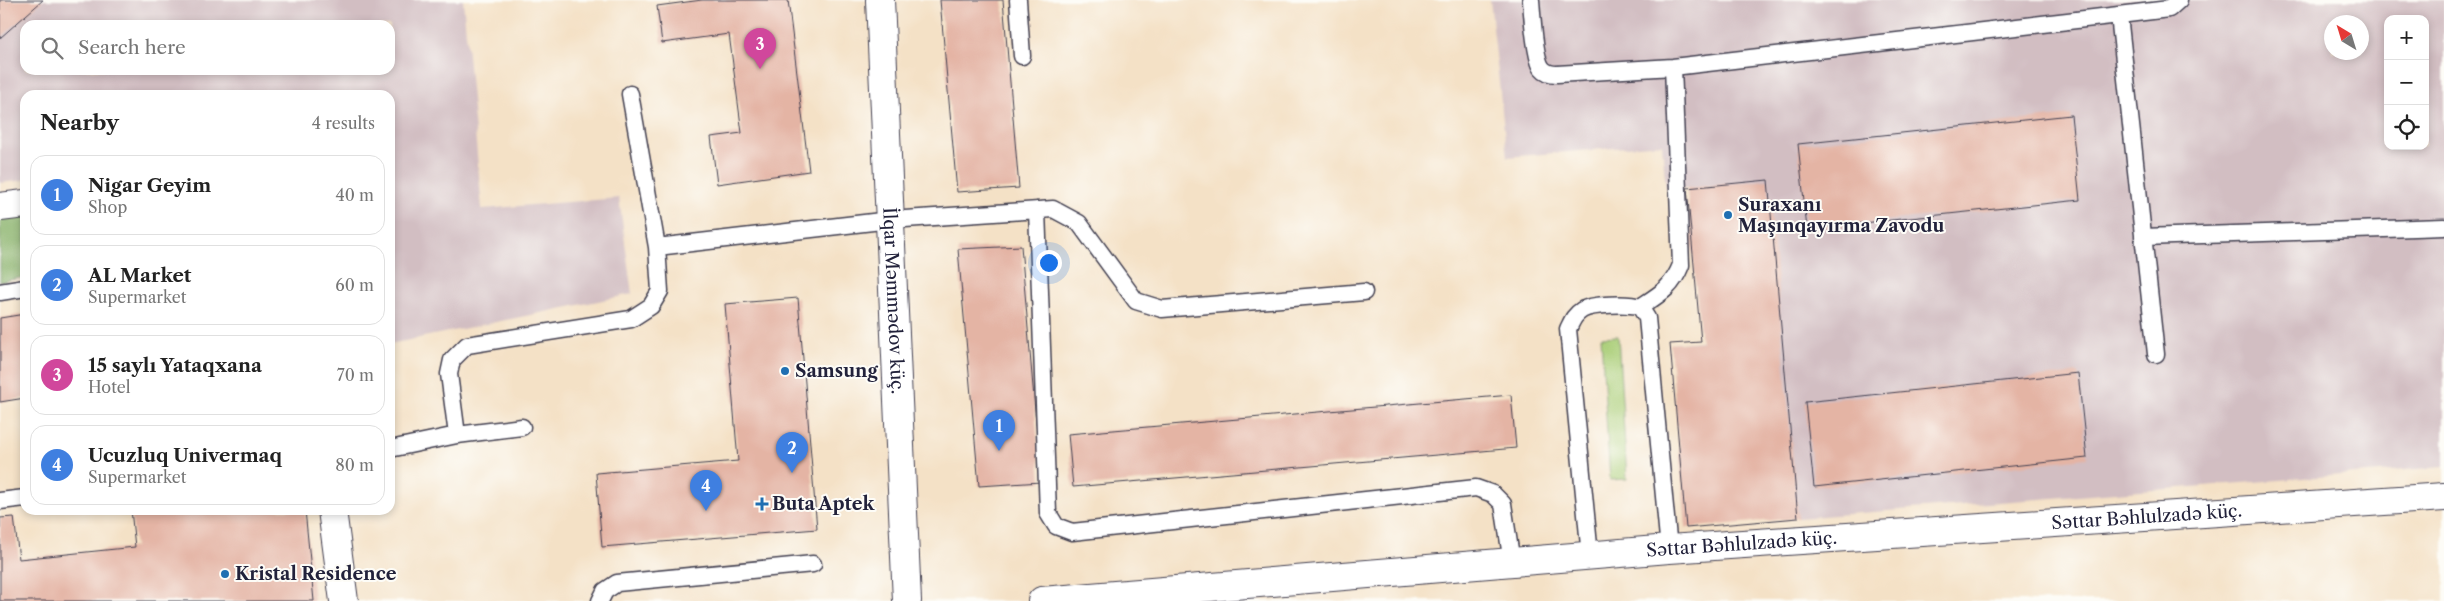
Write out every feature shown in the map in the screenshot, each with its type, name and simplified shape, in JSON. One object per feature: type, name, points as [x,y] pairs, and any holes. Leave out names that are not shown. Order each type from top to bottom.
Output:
[{"type":"main road","name":"İlqar Məmmədov küç.","points":[[880,0],[907,601]]},
{"type":"main road","points":[[0,207],[20,205]]},
{"type":"main road","name":"Səttar Bəhlulzadə küç.","points":[[1042,601],[1669,550],[2444,497]]},
{"type":"main road","points":[[333,515],[344,601]]},
{"type":"lane","points":[[1018,0],[1022,56]]},
{"type":"lane","points":[[1531,0],[1538,59],[1542,69],[1549,73],[1673,67],[2169,9],[2179,0]]},
{"type":"lane","points":[[2119,15],[2156,354]]},
{"type":"lane","points":[[1640,307],[1666,290],[1676,279],[1681,265],[1673,67]]},
{"type":"lane","points":[[458,436],[449,374],[452,360],[467,345],[631,319],[651,306],[660,291],[657,247],[630,94]]},
{"type":"lane","points":[[657,247],[890,220],[1053,209],[1079,222],[1136,301],[1162,309],[1364,292]]},
{"type":"lane","points":[[1037,210],[1048,514],[1056,526],[1072,532],[1476,488],[1493,494],[1503,504],[1512,563]]},
{"type":"lane","points":[[2143,237],[2444,227]]},
{"type":"lane","points":[[0,292],[20,289]]},
{"type":"lane","points":[[1590,556],[1568,329],[1573,317],[1584,309],[1629,304],[1640,307],[1646,318],[1669,550]]},
{"type":"lane","points":[[395,448],[458,436],[522,427]]},
{"type":"lane","points":[[0,500],[20,498]]},
{"type":"lane","points":[[600,601],[605,591],[617,582],[813,564]]},
{"type":"shaded area","points":[[0,0],[463,0],[482,209],[619,198],[632,294],[395,343],[395,90],[20,90],[20,181],[0,183]]},
{"type":"shaded area","name":"Suraxanı Maşınqayırma Zavodu","points":[[1490,0],[2444,0],[2444,467],[1798,518],[1670,344],[1701,341],[1687,188],[1666,189],[1662,144],[1507,157]]},
{"type":"green space","points":[[20,216],[20,278],[0,282],[0,219]]},
{"type":"green space","points":[[1618,336],[1627,479],[1610,480],[1601,337]]},
{"type":"building","points":[[0,0],[43,0],[20,20],[0,38]]},
{"type":"building","points":[[702,0],[788,0],[809,171],[717,184],[711,137],[742,133],[729,34],[662,43],[657,6]]},
{"type":"building","points":[[940,0],[1003,0],[1019,188],[957,192]]},
{"type":"building","points":[[2071,115],[2080,200],[1807,229],[1798,144]]},
{"type":"building","points":[[1768,180],[1798,518],[1686,528],[1670,344],[1701,342],[1687,188]]},
{"type":"building","points":[[1021,246],[1041,482],[979,486],[958,249]]},
{"type":"building","points":[[798,298],[817,529],[602,547],[596,473],[738,461],[725,304]]},
{"type":"building","points":[[20,315],[20,399],[0,402],[0,318]]},
{"type":"building","points":[[2078,373],[2087,458],[1814,487],[1805,402]]},
{"type":"building","points":[[1511,395],[1516,448],[1073,487],[1068,434]]},
{"type":"building","name":"Kristal Residence","points":[[132,515],[305,515],[314,601],[0,601],[0,518],[14,517],[19,559],[135,547]]},
{"type":"place","name":"15 saylı Yataqxana","points":[[760,69]]},
{"type":"place","name":"Suraxanı Maşınqayırma Zavodu","points":[[1728,215]]},
{"type":"place","name":"Samsung","points":[[785,371]]},
{"type":"place","name":"Nigar Geyim","points":[[999,451]]},
{"type":"place","name":"AL Market","points":[[792,473]]},
{"type":"place","name":"Buta Aptek","points":[[762,504]]},
{"type":"place","name":"Ucuzluq Univermaq","points":[[706,511]]},
{"type":"place","name":"Kristal Residence","points":[[225,574]]}]
